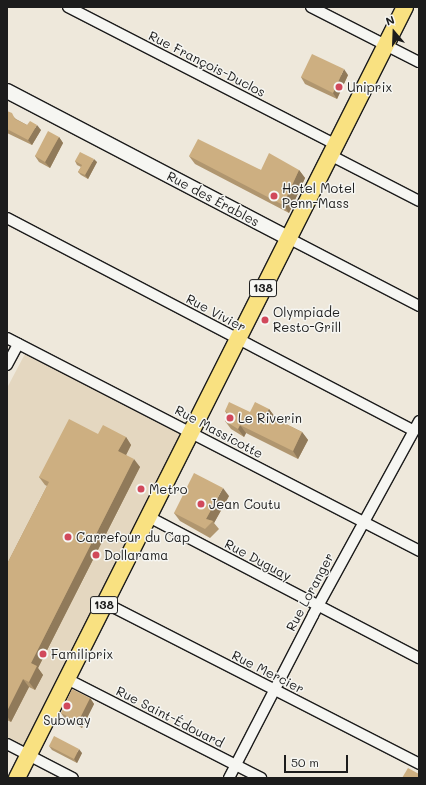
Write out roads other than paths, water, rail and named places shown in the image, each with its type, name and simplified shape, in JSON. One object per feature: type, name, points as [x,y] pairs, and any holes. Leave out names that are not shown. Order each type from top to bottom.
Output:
[{"type":"main road","name":"138","points":[[17,778],[149,517],[237,338],[405,7]]},
{"type":"street","name":"Rue François-Duclos","points":[[68,7],[332,150],[419,201]]},
{"type":"street","points":[[312,7],[419,62]]},
{"type":"street","name":"Rue des Érables","points":[[7,91],[419,306]]},
{"type":"street","name":"Rue Vivier","points":[[7,218],[414,431]]},
{"type":"street","name":"Rue Massicotte","points":[[7,338],[419,551]]},
{"type":"street","points":[[7,365],[18,344]]},
{"type":"street","name":"Rue Loranger","points":[[229,778],[318,606],[419,421]]},
{"type":"street","name":"Rue Duguay","points":[[149,517],[419,658]]},
{"type":"street","name":"Rue Mercier","points":[[105,603],[419,764]]},
{"type":"street","name":"Rue Saint-Édouard","points":[[67,679],[261,778]]},
{"type":"street","points":[[7,744],[73,778]]},
{"type":"place","name":"Uniprix","points":[[339,87]]},
{"type":"place","name":"Hotel Motel Penn-Mass","points":[[274,196]]},
{"type":"place","name":"Olympiade Resto-Grill","points":[[265,320]]},
{"type":"place","name":"Le Riverin","points":[[230,418]]},
{"type":"place","name":"Metro","points":[[141,489]]},
{"type":"place","name":"Jean Coutu","points":[[201,504]]},
{"type":"place","name":"Carrefour du Cap","points":[[68,537]]},
{"type":"place","name":"Dollarama","points":[[96,555]]},
{"type":"place","name":"Familiprix","points":[[43,654]]},
{"type":"place","name":"Subway","points":[[67,706]]}]
